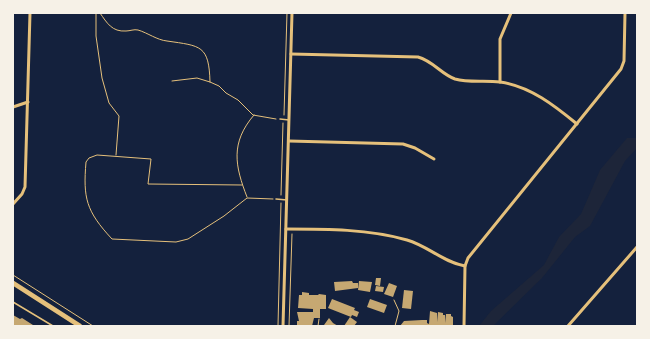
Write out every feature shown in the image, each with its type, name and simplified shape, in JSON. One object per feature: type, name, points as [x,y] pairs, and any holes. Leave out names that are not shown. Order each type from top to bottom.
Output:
[{"type":"main road","points":[[13,283],[80,326]]},
{"type":"street","points":[[13,204],[22,194],[25,187],[30,13]]},
{"type":"street","points":[[283,326],[292,13]]},
{"type":"street","points":[[500,82],[500,39],[512,13]]},
{"type":"street","points":[[464,326],[465,266],[468,258],[621,69],[624,61],[625,13]]},
{"type":"street","points":[[291,54],[418,57],[426,59],[446,74],[456,79],[500,82],[542,97],[577,124]]},
{"type":"street","points":[[13,107],[28,102]]},
{"type":"street","points":[[289,141],[402,144],[415,148],[434,159]]},
{"type":"street","points":[[286,229],[367,232],[408,240],[430,249],[453,264],[465,266]]},
{"type":"street","points":[[568,326],[637,247]]},
{"type":"lane","points":[[280,119],[289,120]]},
{"type":"lane","points":[[276,199],[287,200]]},
{"type":"lane","points":[[13,302],[53,326]]},
{"type":"path","points":[[96,13],[96,36],[102,78],[108,103],[118,116],[116,156]]},
{"type":"path","points":[[100,13],[108,25],[116,31],[137,30],[166,41],[196,46],[205,52],[209,61],[210,82]]},
{"type":"path","points":[[278,326],[287,13]]},
{"type":"path","points":[[172,81],[198,78],[210,82],[219,86],[226,93],[238,100],[249,112],[254,115],[280,119]]},
{"type":"path","points":[[247,198],[242,185],[236,156],[247,124],[254,115]]},
{"type":"path","points":[[242,185],[148,184],[150,160],[97,155],[89,158],[86,162],[86,201],[101,226],[112,238],[176,242],[188,239],[224,216],[247,198],[276,199]]},
{"type":"path","points":[[289,326],[292,234]]},
{"type":"path","points":[[13,275],[93,326]]},
{"type":"path","points":[[394,300],[399,311],[395,326]]},
{"type":"path","points":[[318,326],[319,319]]},
{"type":"shaded area","points":[[627,138],[637,138],[637,148],[625,161],[590,226],[575,237],[542,278],[493,326],[479,326],[491,311],[544,265],[559,237],[581,214],[600,170]]},
{"type":"building","points":[[376,278],[381,278],[380,286],[375,285]]},
{"type":"building","points":[[352,281],[353,283],[358,283],[358,288],[335,291],[334,282]]},
{"type":"building","points":[[359,281],[372,282],[370,292],[358,290]]},
{"type":"building","points":[[389,283],[397,286],[393,297],[384,294]]},
{"type":"building","points":[[376,286],[384,287],[383,292],[375,291]]},
{"type":"building","points":[[404,290],[413,291],[411,309],[402,308]]},
{"type":"building","points":[[302,292],[309,293],[309,295],[326,295],[326,309],[320,309],[320,318],[314,318],[312,326],[297,326],[297,321],[299,321],[297,312],[313,312],[313,309],[298,308],[299,295],[302,295]]},
{"type":"building","points":[[332,299],[355,308],[354,310],[359,312],[357,317],[352,315],[351,317],[328,308]]},
{"type":"building","points":[[370,299],[387,305],[384,313],[367,307]]},
{"type":"building","points":[[430,311],[437,313],[437,322],[438,312],[445,315],[445,323],[446,314],[451,314],[453,317],[453,326],[400,326],[404,321],[427,320],[427,323],[429,324]]},
{"type":"building","points":[[13,315],[20,319],[22,318],[33,325],[13,325]]},
{"type":"building","points":[[350,317],[357,322],[354,326],[344,326]]},
{"type":"building","points":[[329,318],[333,323],[338,326],[324,325]]}]
